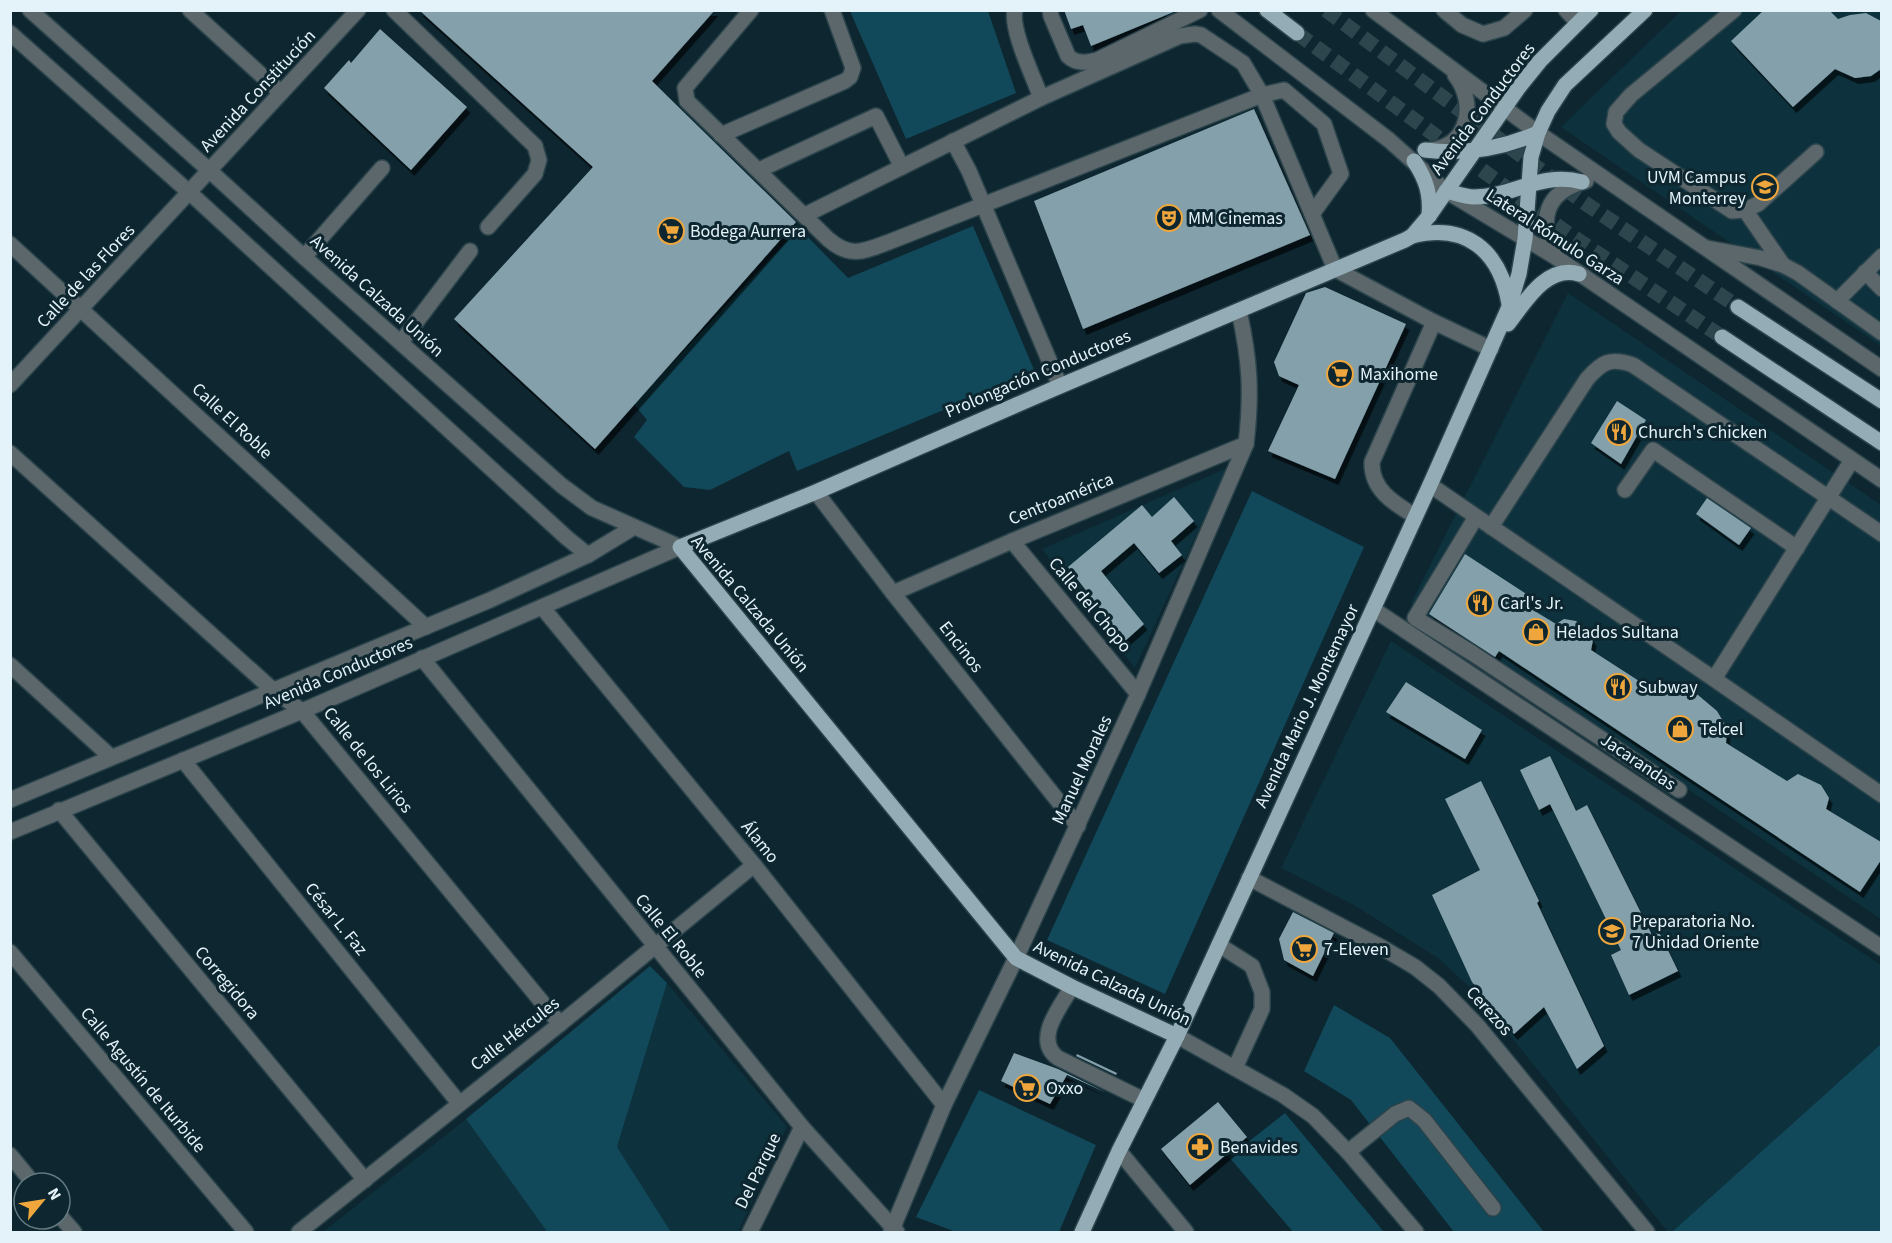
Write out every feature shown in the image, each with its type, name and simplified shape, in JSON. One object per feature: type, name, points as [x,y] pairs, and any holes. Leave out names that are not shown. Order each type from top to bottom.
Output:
[{"type":"main road","points":[[1267,10],[1297,33]]},
{"type":"main road","name":"Avenida Conductores","points":[[1412,236],[1430,216],[1504,108],[1540,61],[1591,10]]},
{"type":"main road","points":[[1529,183],[1531,157],[1538,133],[1548,111],[1565,85],[1645,10]]},
{"type":"main road","points":[[1430,216],[1430,198],[1420,155],[1473,152],[1507,145],[1538,133]]},
{"type":"main road","points":[[1446,191],[1475,197],[1551,179],[1582,182]]},
{"type":"main road","name":"Avenida Mario J. Montemayor","points":[[1082,1233],[1119,1151],[1177,1036],[1219,945],[1509,307],[1519,274],[1525,239],[1529,183]]},
{"type":"main road","points":[[1412,236],[1431,232],[1448,232],[1476,243],[1499,269],[1505,284],[1509,307]]},
{"type":"main road","name":"Prolongación Conductores","points":[[680,547],[816,492],[1412,236]]},
{"type":"main road","points":[[1491,349],[1517,312],[1541,284],[1560,273],[1571,271],[1579,274]]},
{"type":"main road","points":[[1738,307],[1881,401]]},
{"type":"main road","points":[[1722,337],[1881,443]]},
{"type":"main road","name":"Avenida Calzada Unión","points":[[680,547],[1016,958],[1177,1036]]},
{"type":"street","name":"Avenida Calzada Unión","points":[[30,10],[561,485],[592,508],[680,547]]},
{"type":"street","points":[[190,10],[281,93]]},
{"type":"street","name":"Avenida Constitución","points":[[190,193],[358,10]]},
{"type":"street","points":[[394,10],[535,146],[539,160],[535,174],[488,227]]},
{"type":"street","points":[[751,10],[685,88],[685,95],[690,106],[838,248],[853,252],[873,248],[1262,95],[1284,90],[1324,124],[1341,174],[1312,214]]},
{"type":"street","points":[[721,135],[850,77],[853,68],[832,10]]},
{"type":"street","points":[[1015,10],[1013,21],[1041,98]]},
{"type":"street","points":[[1050,10],[1068,56],[1071,60],[1083,62],[1097,60],[1200,10]]},
{"type":"street","name":"Lateral Rómulo Garza","points":[[1219,10],[1389,140],[1420,155],[1446,191],[1554,256],[1881,480]]},
{"type":"street","points":[[1373,10],[1538,133],[1881,369]]},
{"type":"street","points":[[1444,10],[1462,25],[1484,34],[1504,28],[1523,11]]},
{"type":"street","points":[[1566,10],[1578,23]]},
{"type":"street","points":[[1734,10],[1631,95],[1616,112],[1614,124],[1619,132],[1639,150],[1727,208],[1739,211],[1758,204],[1816,152]]},
{"type":"street","points":[[10,33],[190,193],[588,555]]},
{"type":"street","points":[[805,215],[1041,98],[1161,44],[1190,34],[1201,35],[1243,63],[1262,95],[1335,269],[1434,322],[1491,349]]},
{"type":"street","points":[[1243,63],[1261,42]]},
{"type":"street","points":[[1420,155],[1448,145],[1459,135],[1466,122],[1468,113],[1466,96],[1459,80],[1449,67]]},
{"type":"street","points":[[759,170],[876,116],[902,166]]},
{"type":"street","points":[[953,141],[969,171],[1060,386]]},
{"type":"street","points":[[304,257],[382,168]]},
{"type":"street","points":[[1554,256],[1546,234],[1548,209],[1558,195],[1582,182],[1604,177]]},
{"type":"street","name":"Calle de las Flores","points":[[10,385],[190,193]]},
{"type":"street","points":[[1745,210],[1783,265]]},
{"type":"street","name":"Calle El Roble","points":[[10,244],[426,627]]},
{"type":"street","points":[[1704,248],[1761,258],[1783,265],[1880,330]]},
{"type":"street","points":[[401,342],[470,251]]},
{"type":"street","points":[[1837,301],[1881,256]]},
{"type":"street","points":[[1865,272],[1881,289]]},
{"type":"street","name":"Manuel Morales","points":[[893,1231],[944,1105],[1078,826],[1246,444],[1251,381],[1248,351],[1239,310]]},
{"type":"street","points":[[1415,516],[1398,506],[1381,491],[1371,472],[1371,462],[1434,322]]},
{"type":"street","points":[[1491,527],[1587,379],[1602,364],[1613,361],[1633,366],[1881,534]]},
{"type":"street","name":"Centroamérica","points":[[893,593],[1246,444]]},
{"type":"street","points":[[1624,490],[1653,450],[1797,548]]},
{"type":"street","name":"Calle de los Lirios","points":[[10,453],[274,691],[302,711],[560,1024]]},
{"type":"street","points":[[1714,679],[1852,460]]},
{"type":"street","points":[[1430,485],[1881,795]]},
{"type":"street","name":"Encinos","points":[[816,492],[1078,826]]},
{"type":"street","points":[[1476,517],[1415,618],[1679,790]]},
{"type":"street","name":"Avenida Conductores","points":[[10,800],[426,627],[588,555],[634,527]]},
{"type":"street","name":"Calle del Chopo","points":[[1012,541],[1138,694]]},
{"type":"street","name":"Avenida Conductores","points":[[10,832],[302,711],[680,547]]},
{"type":"street","name":"Álamo","points":[[542,607],[754,866],[944,1105]]},
{"type":"street","name":"Jacarandas","points":[[1373,609],[1881,948]]},
{"type":"street","points":[[1465,670],[1472,653]]},
{"type":"street","name":"Calle El Roble","points":[[422,658],[802,1127],[893,1231]]},
{"type":"street","points":[[10,665],[111,758]]},
{"type":"street","points":[[1538,718],[1550,705]]},
{"type":"street","points":[[1611,768],[1622,752]]},
{"type":"street","name":"César L. Faz","points":[[183,760],[459,1103]]},
{"type":"street","name":"Corregidora","points":[[59,810],[365,1180]]},
{"type":"street","name":"Calle Hércules","points":[[299,1233],[754,866]]},
{"type":"street","name":"Cerezos","points":[[1249,878],[1381,947],[1414,967],[1439,986],[1477,1025],[1647,1233]]},
{"type":"street","points":[[1219,945],[1251,966],[1262,992],[1262,1009],[1235,1068]]},
{"type":"street","name":"Calle Agustín de Iturbide","points":[[10,952],[246,1233]]},
{"type":"street","points":[[1072,987],[1050,1025],[1047,1039],[1049,1050],[1058,1058],[1144,1100]]},
{"type":"street","name":"Avenida Calzada Unión","points":[[1177,1036],[1283,1095],[1313,1116],[1348,1152],[1416,1233]]},
{"type":"street","points":[[1348,1152],[1395,1114],[1409,1108],[1424,1120],[1493,1208]]},
{"type":"street","name":"Del Parque","points":[[750,1233],[802,1127]]},
{"type":"street","points":[[1119,1151],[1186,1233]]},
{"type":"street","points":[[10,1155],[23,1171]]},
{"type":"shaded area","points":[[850,11],[988,11],[1016,93],[906,139]]},
{"type":"shaded area","name":"UVM Campus Monterrey","points":[[1681,11],[1881,11],[1881,346],[1561,127]]},
{"type":"shaded area","points":[[973,226],[1035,372],[797,471],[789,451],[710,490],[684,487],[634,437],[647,420],[634,404],[799,228],[848,278]]},
{"type":"shaded area","points":[[1568,293],[1881,505],[1881,919],[1411,603]]},
{"type":"shaded area","points":[[1227,468],[1135,668],[1042,549]]},
{"type":"shaded area","points":[[1252,491],[1364,547],[1165,994],[1047,940]]},
{"type":"shaded area","name":"Preparatoria No. 7 Unidad Oriente","points":[[1391,641],[1881,965],[1881,1044],[1672,1232],[1668,1232],[1476,993],[1438,958],[1352,904],[1281,868]]},
{"type":"shaded area","points":[[650,966],[667,983],[617,1147],[671,1232],[546,1232],[466,1119]]},
{"type":"shaded area","points":[[667,983],[787,1127],[738,1232],[671,1232],[617,1147]]},
{"type":"shaded area","points":[[1334,1005],[1390,1038],[1544,1232],[1454,1232],[1351,1100],[1304,1071]]},
{"type":"shaded area","points":[[1881,1044],[1881,1232],[1672,1232]]},
{"type":"shaded area","points":[[979,1090],[1096,1145],[1059,1232],[956,1232],[916,1217]]},
{"type":"shaded area","points":[[1285,1113],[1384,1232],[1293,1232],[1229,1157]]},
{"type":"shaded area","points":[[466,1119],[547,1230],[546,1232],[323,1232]]},
{"type":"building","points":[[419,10],[715,10],[652,81],[796,222],[595,449],[454,319],[593,167]]},
{"type":"building","points":[[1064,10],[1176,11],[1091,46],[1083,25],[1071,29]]},
{"type":"building","points":[[1764,10],[1829,10],[1838,19],[1866,13],[1881,21],[1881,69],[1871,76],[1855,78],[1835,69],[1793,107],[1731,41]]},
{"type":"building","points":[[380,29],[467,107],[411,170],[324,88],[349,60],[351,63]]},
{"type":"building","points":[[1254,109],[1310,235],[1083,329],[1034,201]]},
{"type":"building","points":[[1325,287],[1406,324],[1335,479],[1268,451],[1299,385],[1279,376],[1274,362],[1306,293]]},
{"type":"building","name":"Church's Chicken","points":[[1617,401],[1646,420],[1621,464],[1591,443]]},
{"type":"building","points":[[1174,497],[1194,521],[1171,541],[1182,555],[1159,573],[1134,543],[1101,571],[1144,624],[1125,641],[1068,567],[1142,505],[1152,517]]},
{"type":"building","points":[[1707,498],[1751,528],[1739,545],[1696,514]]},
{"type":"building","points":[[1465,554],[1534,599],[1528,607],[1556,624],[1564,619],[1576,621],[1586,629],[1593,640],[1591,650],[1653,690],[1663,685],[1680,687],[1698,695],[1717,711],[1727,728],[1726,743],[1787,781],[1798,774],[1821,785],[1829,798],[1826,809],[1881,842],[1881,860],[1860,892],[1499,651],[1495,657],[1429,614]]},
{"type":"building","points":[[1406,682],[1482,730],[1465,759],[1386,712]]},
{"type":"building","points":[[1550,756],[1576,811],[1587,805],[1652,935],[1659,932],[1678,971],[1629,995],[1611,955],[1621,950],[1550,804],[1539,810],[1520,770]]},
{"type":"building","points":[[1481,781],[1539,901],[1537,903],[1604,1046],[1577,1069],[1544,1007],[1514,1034],[1472,982],[1432,895],[1480,870],[1445,799]]},
{"type":"building","name":"7-Eleven","points":[[1293,912],[1334,933],[1313,976],[1284,960],[1279,939]]},
{"type":"building","points":[[1014,1053],[1058,1069],[1107,1093],[1067,1075],[1050,1104],[1001,1081]]},
{"type":"building","points":[[1077,1054],[1117,1073],[1116,1075],[1076,1056]]},
{"type":"building","points":[[1218,1102],[1247,1137],[1190,1185],[1161,1149]]},
{"type":"tunnel","points":[[1326,10],[1582,201],[1738,307]]},
{"type":"tunnel","points":[[1297,33],[1563,230],[1722,337]]},
{"type":"place","name":"UVM Campus Monterrey","points":[[1765,187]]},
{"type":"place","name":"MM Cinemas","points":[[1169,218]]},
{"type":"place","name":"Bodega Aurrera","points":[[671,231]]},
{"type":"place","name":"Maxihome","points":[[1340,374]]},
{"type":"place","name":"Church's Chicken","points":[[1619,432]]},
{"type":"place","name":"Carl's Jr.","points":[[1480,603]]},
{"type":"place","name":"Helados Sultana","points":[[1536,632]]},
{"type":"place","name":"Subway","points":[[1618,687]]},
{"type":"place","name":"Telcel","points":[[1680,729]]},
{"type":"place","name":"Preparatoria No. 7 Unidad Oriente","points":[[1612,931]]},
{"type":"place","name":"7-Eleven","points":[[1304,949]]},
{"type":"place","name":"Oxxo","points":[[1027,1088]]},
{"type":"place","name":"Benavides","points":[[1200,1147]]}]
